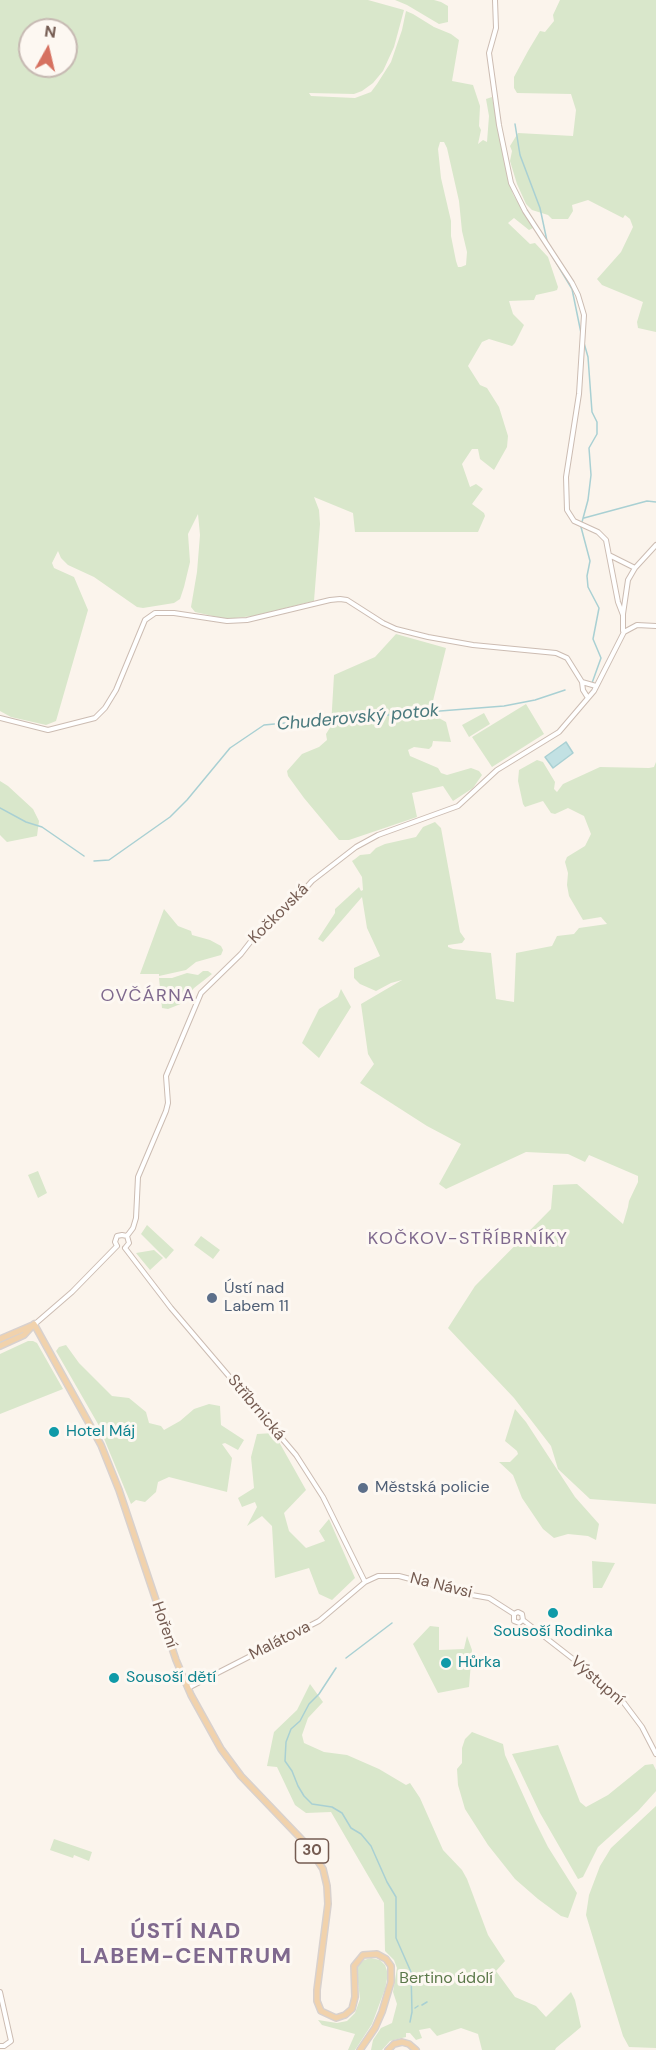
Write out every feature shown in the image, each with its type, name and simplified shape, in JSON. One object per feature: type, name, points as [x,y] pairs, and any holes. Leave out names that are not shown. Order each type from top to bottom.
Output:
[{"type":"main road","points":[[0,1339],[34,1324]]},
{"type":"main road","points":[[0,1346],[24,1335],[34,1324]]},
{"type":"main road","name":"Hoření","points":[[34,1324],[96,1436],[110,1466],[187,1688],[224,1753],[260,1798],[313,1853],[323,1869],[328,1904],[317,1990],[320,2008],[324,2014],[332,2017],[341,2017],[349,2013],[355,2001],[353,1970],[356,1962],[367,1954],[377,1954],[386,1959],[391,1966],[392,1976],[384,2005],[375,2028],[360,2050]]},
{"type":"main road","points":[[388,2050],[394,2044],[402,2042],[412,2045],[416,2050]]},
{"type":"street","points":[[495,0],[496,28],[489,53],[504,154],[511,183],[578,295],[584,315],[579,394],[566,477],[567,510],[574,521],[598,532],[606,540],[618,602],[623,615]]},
{"type":"street","points":[[656,545],[635,568],[628,580],[623,615],[624,632],[636,625],[656,626]]},
{"type":"street","points":[[609,555],[635,568]]},
{"type":"street","points":[[0,718],[48,730],[95,718],[105,708],[116,690],[145,620],[151,615],[159,613],[220,620],[247,620],[340,599],[347,600],[396,629],[428,638],[473,645],[556,652],[567,658],[588,698]]},
{"type":"street","name":"Kočkovská","points":[[127,1236],[136,1218],[138,1177],[168,1103],[166,1076],[201,993],[241,954],[262,927],[281,916],[312,881],[340,859],[378,835],[458,806],[512,759],[559,732],[588,698],[592,685],[624,632]]},
{"type":"street","points":[[582,686],[592,685]]},
{"type":"street","points":[[117,1236],[127,1236],[129,1243],[125,1248],[117,1246],[115,1242],[117,1236]]},
{"type":"street","points":[[34,1324],[72,1292],[117,1246]]},
{"type":"street","name":"Stříbrnická","points":[[125,1248],[171,1308],[296,1455],[323,1497],[365,1582]]},
{"type":"street","name":"Na Návsi","points":[[365,1582],[382,1575],[407,1577],[466,1594],[493,1599],[514,1614],[514,1621],[519,1623],[523,1620]]},
{"type":"street","name":"Malátova","points":[[187,1688],[319,1621],[365,1582]]},
{"type":"street","name":"Výstupní","points":[[523,1620],[621,1699],[642,1727],[656,1755]]},
{"type":"street","points":[[0,1992],[11,2041],[0,2046]]},
{"type":"green space","points":[[0,0],[368,0],[404,10],[394,47],[383,71],[373,83],[354,94],[309,93],[311,96],[355,98],[371,92],[391,62],[406,11],[451,34],[459,40],[452,81],[473,85],[480,106],[479,126],[481,130],[478,144],[483,140],[487,142],[489,116],[486,99],[492,97],[508,179],[513,194],[533,228],[529,230],[514,218],[508,223],[530,244],[535,243],[548,257],[558,287],[557,290],[536,295],[534,300],[509,301],[513,314],[524,325],[515,343],[512,346],[489,339],[482,342],[468,366],[480,385],[487,388],[499,407],[508,436],[507,447],[494,470],[480,459],[478,449],[472,449],[462,464],[470,487],[476,484],[483,489],[472,504],[485,516],[478,532],[355,532],[353,513],[314,497],[319,510],[320,524],[314,601],[253,616],[226,619],[195,612],[191,607],[200,535],[198,514],[188,534],[190,562],[184,587],[180,599],[174,603],[137,607],[94,577],[68,565],[58,551],[52,563],[54,568],[74,577],[88,610],[56,721],[46,725],[11,717],[0,711]],"holes":[[[440,142],[444,142],[459,201],[467,252],[466,265],[461,267],[458,267],[456,261],[451,236],[451,221],[441,178],[438,149]]]},
{"type":"green space","points":[[395,0],[441,2],[448,6],[448,22],[439,24]]},
{"type":"green space","points":[[560,0],[656,0],[656,332],[638,328],[637,322],[643,302],[602,285],[597,279],[621,252],[633,227],[630,219],[625,215],[623,218],[588,200],[572,205],[573,211],[568,219],[552,219],[548,215],[532,210],[526,204],[517,184],[510,161],[512,151],[510,146],[518,133],[573,136],[576,110],[571,94],[517,93],[514,88],[514,77],[540,31],[545,32],[554,21],[553,15]]},
{"type":"green space","points":[[396,634],[446,648],[430,713],[446,722],[451,742],[433,741],[429,749],[414,747],[408,750],[410,756],[438,768],[441,773],[447,775],[471,768],[482,775],[473,788],[453,801],[443,786],[412,793],[417,817],[349,840],[339,840],[304,798],[288,776],[287,771],[302,754],[319,747],[327,740],[326,734],[331,726],[334,675],[375,657]]},
{"type":"green space","points":[[526,704],[544,734],[492,767],[472,737]]},
{"type":"green space","points":[[484,713],[490,724],[469,737],[462,725]]},
{"type":"green space","points":[[537,760],[543,762],[555,782],[554,789],[557,792],[563,784],[600,767],[649,768],[654,767],[656,762],[656,1504],[590,1499],[558,1469],[551,1446],[514,1398],[448,1328],[475,1286],[551,1209],[553,1185],[577,1184],[623,1224],[638,1176],[589,1155],[585,1162],[568,1154],[526,1152],[446,1189],[439,1184],[461,1144],[427,1126],[360,1083],[374,1064],[368,1054],[361,1004],[402,980],[376,991],[360,984],[354,978],[354,968],[380,956],[367,928],[362,897],[323,942],[318,939],[335,913],[335,909],[359,887],[361,891],[363,890],[362,877],[352,861],[360,855],[370,854],[385,844],[416,837],[423,827],[435,822],[441,828],[460,932],[465,939],[462,943],[448,945],[448,947],[491,953],[496,999],[514,1002],[516,953],[552,946],[557,936],[574,934],[579,928],[607,924],[601,917],[583,920],[569,896],[565,862],[567,857],[585,846],[591,834],[584,816],[568,808],[555,814],[551,813],[543,801],[525,807],[523,804],[518,781],[519,770]]},
{"type":"green space","points":[[0,781],[33,809],[39,821],[37,836],[7,842],[0,835]]},
{"type":"green space","points":[[164,909],[178,926],[191,931],[192,935],[221,946],[223,950],[221,955],[196,962],[186,970],[159,976],[159,974],[140,974]]},
{"type":"green space","points":[[203,971],[212,974],[194,988],[183,1003],[168,1009],[162,1008],[159,978],[172,978],[187,973],[198,975]]},
{"type":"green space","points":[[341,989],[351,1007],[319,1058],[302,1043],[319,1009],[338,997]]},
{"type":"green space","points":[[38,1171],[47,1193],[38,1198],[28,1175]]},
{"type":"green space","points":[[147,1225],[174,1250],[166,1259],[141,1234]]},
{"type":"green space","points":[[201,1236],[220,1250],[213,1259],[194,1245]]},
{"type":"green space","points":[[154,1250],[163,1258],[150,1270],[136,1253]]},
{"type":"green space","points":[[28,1341],[37,1343],[63,1389],[0,1414],[0,1354]]},
{"type":"green space","points":[[66,1345],[79,1363],[112,1396],[129,1398],[146,1412],[149,1423],[161,1426],[164,1430],[180,1421],[194,1409],[209,1404],[220,1406],[221,1425],[244,1440],[238,1450],[225,1443],[222,1444],[232,1458],[227,1492],[169,1477],[158,1482],[156,1492],[145,1502],[136,1500],[131,1504],[98,1424],[56,1351],[59,1347]]},
{"type":"green space","points":[[515,1409],[575,1497],[599,1524],[596,1540],[588,1536],[568,1534],[554,1538],[543,1529],[522,1498],[513,1475],[499,1462],[510,1462],[518,1454],[505,1441]]},
{"type":"green space","points":[[274,1433],[306,1490],[284,1513],[289,1531],[306,1548],[325,1541],[319,1531],[329,1519],[355,1578],[332,1600],[319,1594],[309,1568],[275,1578],[272,1526],[262,1516],[247,1526],[257,1507],[255,1502],[242,1507],[238,1498],[254,1488],[251,1457],[257,1434]]},
{"type":"green space","points":[[592,1561],[615,1563],[602,1588],[593,1588]]},
{"type":"green space","points":[[430,1626],[439,1627],[439,1650],[464,1649],[467,1636],[472,1650],[469,1687],[438,1693],[413,1644]]},
{"type":"green space","name":"Bertino údolí","points":[[310,1684],[323,1702],[308,1718],[302,1735],[304,1743],[324,1752],[347,1755],[379,1769],[406,1785],[410,1783],[420,1798],[443,1850],[462,1870],[467,1879],[488,1935],[505,1961],[496,1971],[515,1997],[536,2006],[546,2017],[571,1992],[581,2027],[555,2050],[482,2050],[478,2034],[461,2028],[437,2036],[430,2028],[419,2030],[422,2038],[416,2040],[410,2033],[406,2033],[406,2037],[390,2041],[382,2050],[371,2050],[373,2040],[381,2028],[392,2023],[397,2004],[393,1992],[397,1968],[394,1960],[385,1951],[384,1903],[331,1812],[306,1813],[295,1805],[277,1767],[267,1766],[274,1732],[297,1710]]},
{"type":"green space","points":[[472,1732],[503,1744],[505,1755],[535,1821],[548,1847],[577,1893],[568,1918],[561,1916],[515,1879],[488,1845],[465,1809],[458,1785],[457,1769],[462,1763],[462,1748],[465,1739]]},
{"type":"green space","points":[[558,1745],[580,1802],[586,1807],[608,1795],[645,1765],[653,1764],[656,1770],[656,1791],[638,1811],[598,1847],[583,1877],[578,1879],[540,1813],[512,1754]]},
{"type":"green space","points":[[656,1806],[656,2048],[629,2047],[623,2036],[586,1915],[589,1895],[600,1866],[611,1848]]},
{"type":"green space","points":[[54,1839],[92,1852],[89,1861],[50,1850]]},
{"type":"green space","points":[[371,1958],[380,1960],[385,1965],[388,1974],[385,1989],[372,2024],[355,2050],[348,2050],[355,2034],[322,2025],[318,2020],[337,2023],[347,2021],[355,2013],[360,1999],[358,1966],[364,1960]]},
{"type":"water","points":[[566,742],[573,753],[553,768],[545,757]]},
{"type":"waterway","name":"Chuderovský potok","points":[[515,124],[520,155],[540,208],[547,241]]},
{"type":"waterway","name":"Chuderovský potok","points":[[548,249],[572,289],[581,333]]},
{"type":"waterway","name":"Chuderovský potok","points":[[582,522],[591,475],[589,448],[597,434],[597,422],[592,412],[588,357],[584,343]]},
{"type":"waterway","points":[[584,518],[647,501],[656,502]]},
{"type":"waterway","name":"Chuderovský potok","points":[[581,527],[590,561],[587,576],[588,587],[599,608],[593,639],[601,658],[592,683]]},
{"type":"waterway","name":"Chuderovský potok","points":[[94,861],[109,860],[170,817],[230,748],[264,725],[504,706],[535,700],[565,690]]},
{"type":"waterway","name":"Chuderovský potok","points":[[0,808],[26,822],[42,827],[84,856]]},
{"type":"waterway","points":[[346,1658],[392,1623]]},
{"type":"waterway","points":[[336,1668],[319,1694],[309,1704],[300,1721],[291,1729],[286,1742],[285,1761],[304,1796],[312,1804],[332,1807],[342,1813],[351,1828],[361,1834],[371,1846],[396,1897],[396,1938],[411,1972],[410,2022]]},
{"type":"waterway","points":[[422,2005],[427,2002]]},
{"type":"place","name":"Ústí nad Labem 11","points":[[212,1298]]},
{"type":"place","name":"Hotel Máj","points":[[54,1432]]},
{"type":"place","name":"Městská policie","points":[[363,1488]]},
{"type":"place","name":"Sousoší Rodinka","points":[[553,1613]]},
{"type":"place","name":"Hůrka","points":[[446,1663]]},
{"type":"place","name":"Sousoší dětí","points":[[114,1678]]},
{"type":"district","name":"OVČÁRNA","points":[[148,996]]},
{"type":"district","name":"KOČKOV-STŘÍBRNÍKY","points":[[468,1239]]},
{"type":"district","name":"ÚSTÍ NAD LABEM-CENTRUM","points":[[186,1944]]}]
